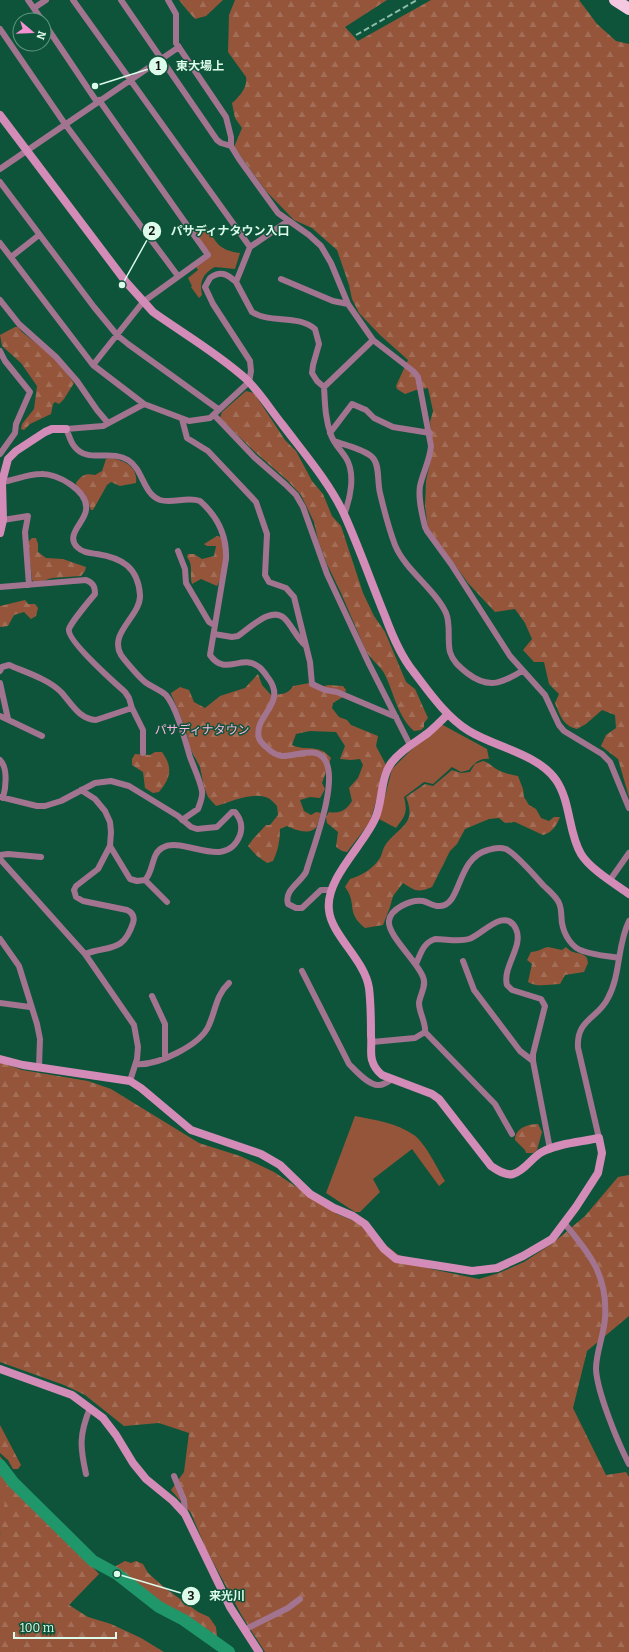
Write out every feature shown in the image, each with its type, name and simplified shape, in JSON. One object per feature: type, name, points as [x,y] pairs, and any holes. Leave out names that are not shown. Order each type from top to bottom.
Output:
[{"type":"highway","points":[[615,0],[629,9]]},
{"type":"street","points":[[28,0],[37,12]]},
{"type":"street","points":[[34,8],[46,0]]},
{"type":"street","points":[[73,0],[250,247]]},
{"type":"street","points":[[121,0],[217,140],[231,146]]},
{"type":"street","points":[[168,0],[176,14],[176,38],[179,47],[226,117],[231,137],[231,146],[273,208],[288,221],[309,235],[326,253],[348,304],[373,340],[413,371],[418,377],[430,434],[430,454],[420,486],[420,499],[425,527],[451,564],[510,656],[545,695],[556,719],[564,731],[602,754],[610,762],[629,808]]},
{"type":"street","points":[[0,29],[65,124],[178,276]]},
{"type":"street","points":[[52,35],[208,255],[143,302],[93,365]]},
{"type":"street","points":[[0,169],[179,47]]},
{"type":"street","points":[[0,115],[28,150],[126,282],[143,302],[153,312],[224,361],[249,382],[319,474],[344,515],[400,651],[411,670],[448,714],[470,732],[522,755],[548,770],[557,781],[563,795],[581,854],[592,866],[629,894]]},
{"type":"street","points":[[0,182],[94,307],[117,335],[216,412],[254,457],[296,495],[310,523],[327,574],[366,658],[410,745]]},
{"type":"street","points":[[236,282],[250,247],[288,221]]},
{"type":"street","points":[[11,257],[39,235]]},
{"type":"street","points":[[0,243],[93,365],[144,404],[193,422],[210,418],[249,382],[251,371],[250,361],[213,304],[205,287],[210,278],[221,273],[228,275],[236,282],[252,312],[266,318],[304,322],[315,329],[319,344],[312,373],[316,381],[324,387]]},
{"type":"street","points":[[281,279],[333,301],[348,304]]},
{"type":"street","points":[[0,300],[19,324],[61,362],[108,423]]},
{"type":"street","points":[[344,515],[348,504],[351,477],[346,459],[330,432],[324,407],[324,387],[373,340]]},
{"type":"street","points":[[0,351],[5,361],[30,392],[16,424],[15,433],[0,454]]},
{"type":"street","points":[[0,533],[3,520],[4,493],[2,482],[4,461],[16,451],[52,429],[98,428],[144,404]]},
{"type":"street","points":[[330,432],[352,404],[366,410],[374,418],[393,427],[430,434]]},
{"type":"street","points":[[182,419],[186,438],[208,451],[256,502],[267,534],[265,575],[269,582],[286,588],[294,598],[310,662],[312,684],[315,687],[337,692],[396,718]]},
{"type":"street","points":[[66,429],[72,443],[80,452],[87,455],[96,456],[117,455],[129,460],[134,465],[144,483],[155,497],[164,501],[195,499],[200,501],[204,504],[220,526],[226,546],[226,559],[210,655],[217,663],[227,665],[247,662],[259,667],[272,682],[275,691],[275,698],[258,732],[261,743],[274,753],[281,756],[305,752],[318,754],[324,758],[328,766],[328,791],[320,825],[306,872],[290,891],[287,900],[288,904],[299,909],[302,908],[321,890],[331,890]]},
{"type":"street","points":[[334,441],[369,454],[374,459],[377,466],[379,492],[395,545],[445,612],[448,624],[450,651],[457,665],[474,678],[488,684],[502,682],[522,671]]},
{"type":"street","points":[[2,482],[41,474],[52,475],[68,482],[81,494],[86,504],[84,516],[74,532],[73,538],[77,547],[85,552],[113,556],[127,564],[135,575],[140,593],[140,603],[120,632],[118,644],[121,654],[144,681],[165,695],[172,706],[178,721],[202,792],[198,809],[182,820]]},
{"type":"street","points":[[3,520],[28,516],[25,532],[29,586]]},
{"type":"street","points":[[178,552],[184,564],[186,583],[209,622],[214,625]]},
{"type":"street","points":[[0,587],[29,586],[86,580],[92,582],[95,588],[94,594],[69,628],[69,636],[129,698],[132,708],[143,730],[143,753]]},
{"type":"street","points":[[214,634],[232,637],[238,636],[268,615],[278,614],[286,620],[305,645]]},
{"type":"street","points":[[0,671],[2,667],[8,665],[46,682],[60,691],[82,716],[92,720],[103,718],[132,708]]},
{"type":"street","points":[[0,683],[8,719]]},
{"type":"street","points":[[448,714],[428,732],[410,745],[395,759],[389,768],[380,807],[375,820],[367,834],[354,850],[331,890],[329,900],[331,918],[359,964],[368,984],[371,1006],[372,1059],[376,1070],[392,1079],[422,1090],[439,1099],[491,1166],[498,1171],[513,1174],[539,1154],[550,1148],[599,1138]]},
{"type":"street","points":[[0,716],[42,736]]},
{"type":"street","points":[[0,760],[5,767],[5,790],[2,797],[37,806],[45,806],[61,801],[102,781],[116,781],[129,786],[191,827],[197,829],[212,828],[222,823],[232,812],[236,812],[241,821],[241,832],[235,844],[230,848],[218,852],[173,845],[163,847],[156,854],[151,872],[145,880],[137,881],[130,879],[110,846]]},
{"type":"street","points":[[81,790],[94,799],[105,811],[110,822],[111,832],[110,846],[98,868],[76,886],[74,890],[76,897],[83,901],[127,910],[132,914],[134,921],[126,938],[119,945],[85,954]]},
{"type":"street","points":[[512,1134],[495,1104],[425,1032],[419,1002],[425,982],[416,964],[389,928],[390,917],[393,912],[418,901],[437,906],[445,905],[451,900],[468,863],[472,858],[486,850],[500,848],[511,853],[558,900],[563,926],[574,946],[582,951],[619,958]]},
{"type":"street","points":[[610,880],[629,853]]},
{"type":"street","points":[[0,855],[8,854],[41,857]]},
{"type":"street","points":[[0,859],[85,954],[134,1025],[138,1047],[136,1064],[130,1081]]},
{"type":"street","points":[[145,880],[168,902]]},
{"type":"street","points":[[416,964],[424,945],[435,938],[469,938],[490,925],[502,920],[509,922],[514,926],[517,936],[507,976],[507,985],[512,990],[541,999],[545,1006],[533,1054],[533,1061],[550,1148]]},
{"type":"street","points":[[0,1058],[23,1065],[130,1081],[191,1130],[261,1154],[280,1165],[310,1194],[334,1208],[353,1216],[364,1224],[384,1249],[396,1259],[472,1271],[490,1270],[523,1256],[548,1243],[564,1224],[598,1173],[602,1153],[577,1040],[585,1022],[608,1000],[613,989],[624,930],[629,921]]},
{"type":"street","points":[[0,939],[18,966],[40,1039],[39,1067]]},
{"type":"street","points":[[463,962],[474,990],[520,1051],[533,1061]]},
{"type":"street","points":[[302,971],[349,1064],[355,1071],[376,1085],[383,1084],[392,1079]]},
{"type":"street","points":[[136,1064],[150,1063],[196,1042],[204,1035],[209,1025],[218,996],[229,983]]},
{"type":"street","points":[[0,995],[1,1003],[30,1007]]},
{"type":"street","points":[[152,996],[165,1024],[165,1057]]},
{"type":"street","points":[[372,1042],[415,1038],[425,1032]]},
{"type":"street","points":[[564,1224],[583,1246],[598,1270],[603,1284],[605,1319],[596,1369],[608,1414],[629,1464]]},
{"type":"street","points":[[0,1369],[72,1395],[104,1418],[133,1463],[146,1479],[173,1501],[185,1515],[230,1607],[259,1652]]},
{"type":"street","points":[[86,1474],[81,1448],[85,1424],[90,1408]]},
{"type":"street","points":[[174,1476],[184,1500],[185,1515]]},
{"type":"street","points":[[244,1630],[288,1608],[300,1598]]},
{"type":"green space","points":[[179,0],[223,0],[206,16],[195,19]]},
{"type":"green space","points":[[235,0],[387,0],[345,27],[358,41],[431,0],[579,0],[597,24],[616,41],[629,44],[629,797],[618,759],[601,746],[606,735],[616,728],[615,715],[602,710],[586,724],[577,729],[572,728],[565,723],[560,716],[555,703],[559,694],[549,684],[544,662],[534,662],[523,650],[532,639],[525,623],[515,609],[495,612],[468,583],[428,528],[425,506],[426,481],[433,450],[430,422],[433,411],[428,388],[405,394],[397,389],[396,386],[408,360],[380,335],[359,313],[352,299],[349,285],[337,250],[312,228],[294,220],[266,191],[234,147],[242,128],[235,118],[232,103],[242,92],[246,84],[246,77],[228,52],[229,15]]},
{"type":"green space","points":[[205,225],[222,248],[240,253],[235,269],[215,267],[207,272],[203,278],[201,286],[202,295],[199,298],[191,287],[192,286],[188,278],[198,270],[196,267],[211,255],[193,232]]},
{"type":"green space","points":[[15,327],[18,327],[22,332],[56,359],[74,383],[59,404],[55,402],[53,404],[51,414],[30,424],[24,430],[21,429],[22,424],[34,409],[37,386],[21,363],[2,346],[0,335]]},
{"type":"green space","points":[[246,391],[254,393],[285,440],[296,451],[312,481],[323,494],[332,516],[341,526],[363,593],[374,616],[385,632],[406,682],[415,689],[428,718],[421,730],[414,731],[408,725],[396,704],[384,673],[366,651],[327,564],[318,540],[314,522],[301,495],[220,418],[222,412]]},
{"type":"green space","points":[[112,458],[126,463],[133,469],[136,477],[136,483],[120,486],[111,482],[107,485],[93,510],[91,510],[85,494],[77,488],[76,483],[84,475],[95,475],[102,471],[106,459]]},
{"type":"green space","points":[[217,536],[222,537],[224,549],[223,568],[220,581],[217,586],[201,579],[192,584],[191,567],[187,557],[188,554],[194,554],[202,559],[214,556],[216,546],[207,546],[204,544]]},
{"type":"green space","points":[[32,538],[36,538],[38,552],[46,558],[63,559],[86,567],[85,571],[81,576],[52,578],[36,583],[32,580],[28,542]]},
{"type":"green space","points":[[25,600],[28,604],[35,604],[38,608],[36,616],[31,619],[24,612],[14,615],[8,626],[0,627],[0,606]]},
{"type":"green space","points":[[258,674],[262,685],[271,695],[286,693],[293,686],[315,682],[321,687],[328,685],[343,686],[346,690],[343,697],[333,703],[332,708],[339,717],[347,720],[351,725],[378,736],[376,746],[386,765],[380,778],[379,790],[370,822],[347,852],[336,847],[338,832],[327,823],[326,817],[329,812],[340,812],[350,804],[352,801],[349,788],[358,778],[363,765],[360,759],[340,759],[345,746],[336,732],[310,731],[296,734],[292,745],[303,748],[317,749],[326,753],[331,758],[322,783],[325,789],[320,798],[310,797],[300,800],[304,811],[311,815],[316,812],[321,813],[317,826],[311,831],[298,830],[287,826],[280,829],[280,837],[273,861],[267,863],[257,856],[248,846],[266,825],[270,825],[278,815],[277,806],[270,799],[262,796],[249,796],[216,806],[208,797],[204,787],[200,767],[190,748],[186,730],[171,693],[180,687],[189,690],[194,702],[205,708],[220,696],[245,688]]},
{"type":"green space","points":[[441,724],[487,749],[489,759],[480,760],[469,770],[461,772],[452,767],[433,784],[424,782],[404,797],[406,811],[396,828],[379,819],[392,769]]},
{"type":"green space","points":[[155,752],[162,752],[166,757],[169,772],[163,787],[159,792],[153,793],[145,788],[143,772],[132,765],[132,759],[135,754],[150,755]]},
{"type":"green space","points":[[483,761],[500,771],[518,776],[523,789],[524,797],[529,805],[536,809],[541,818],[549,821],[554,817],[560,817],[556,826],[543,835],[515,822],[505,823],[499,818],[489,819],[465,829],[457,844],[450,851],[432,887],[417,890],[403,883],[393,896],[383,925],[365,928],[355,917],[351,898],[345,887],[350,879],[363,874],[374,866],[380,858],[386,844],[405,824],[409,813],[409,806],[406,797],[425,784],[433,786],[452,770],[461,773],[470,772],[475,764]]},
{"type":"green space","points":[[548,947],[562,950],[566,947],[569,950],[582,954],[587,958],[588,963],[584,972],[565,975],[560,984],[535,985],[528,982],[532,964],[527,960],[531,952]]},
{"type":"green space","points":[[0,1062],[22,1070],[88,1081],[111,1089],[199,1143],[240,1156],[274,1172],[337,1214],[359,1223],[397,1254],[431,1269],[479,1279],[499,1273],[524,1262],[553,1243],[585,1216],[618,1177],[629,1175],[629,1316],[587,1351],[573,1408],[606,1475],[626,1472],[629,1477],[629,1652],[265,1652],[242,1616],[206,1549],[191,1513],[171,1490],[184,1472],[189,1433],[159,1423],[124,1426],[85,1395],[64,1385],[0,1362]]},
{"type":"green space","points":[[355,1116],[393,1125],[414,1135],[427,1150],[445,1181],[439,1186],[412,1149],[373,1179],[380,1192],[360,1212],[355,1212],[326,1193]]},
{"type":"green space","points":[[538,1124],[542,1132],[537,1150],[533,1153],[526,1153],[515,1140],[517,1132],[530,1125]]},
{"type":"green space","points":[[0,1425],[21,1465],[18,1469],[13,1469],[8,1460],[0,1453]]},
{"type":"green space","points":[[0,1456],[12,1474],[0,1536]]},
{"type":"green space","points":[[8,1475],[99,1574],[69,1605],[88,1617],[111,1624],[141,1638],[164,1652],[0,1652],[0,1536]]},
{"type":"green space","points":[[125,1561],[131,1563],[136,1561],[143,1564],[148,1573],[165,1588],[198,1612],[209,1617],[216,1627],[217,1636],[215,1638],[206,1634],[199,1634],[181,1617],[156,1611],[148,1602],[137,1596],[116,1579],[114,1572],[116,1566]]},
{"type":"waterway","points":[[0,1465],[13,1482],[93,1561],[117,1574],[159,1607],[184,1620],[229,1652]]},
{"type":"railway","points":[[356,35],[417,0]]},
{"type":"place","name":"東大場上","points":[[95,86]]},
{"type":"place","name":"パサディナタウン入口","points":[[122,285]]},
{"type":"place","name":"来光川","points":[[117,1574]]},
{"type":"district","name":"パサディナタウン","points":[[202,730]]}]
